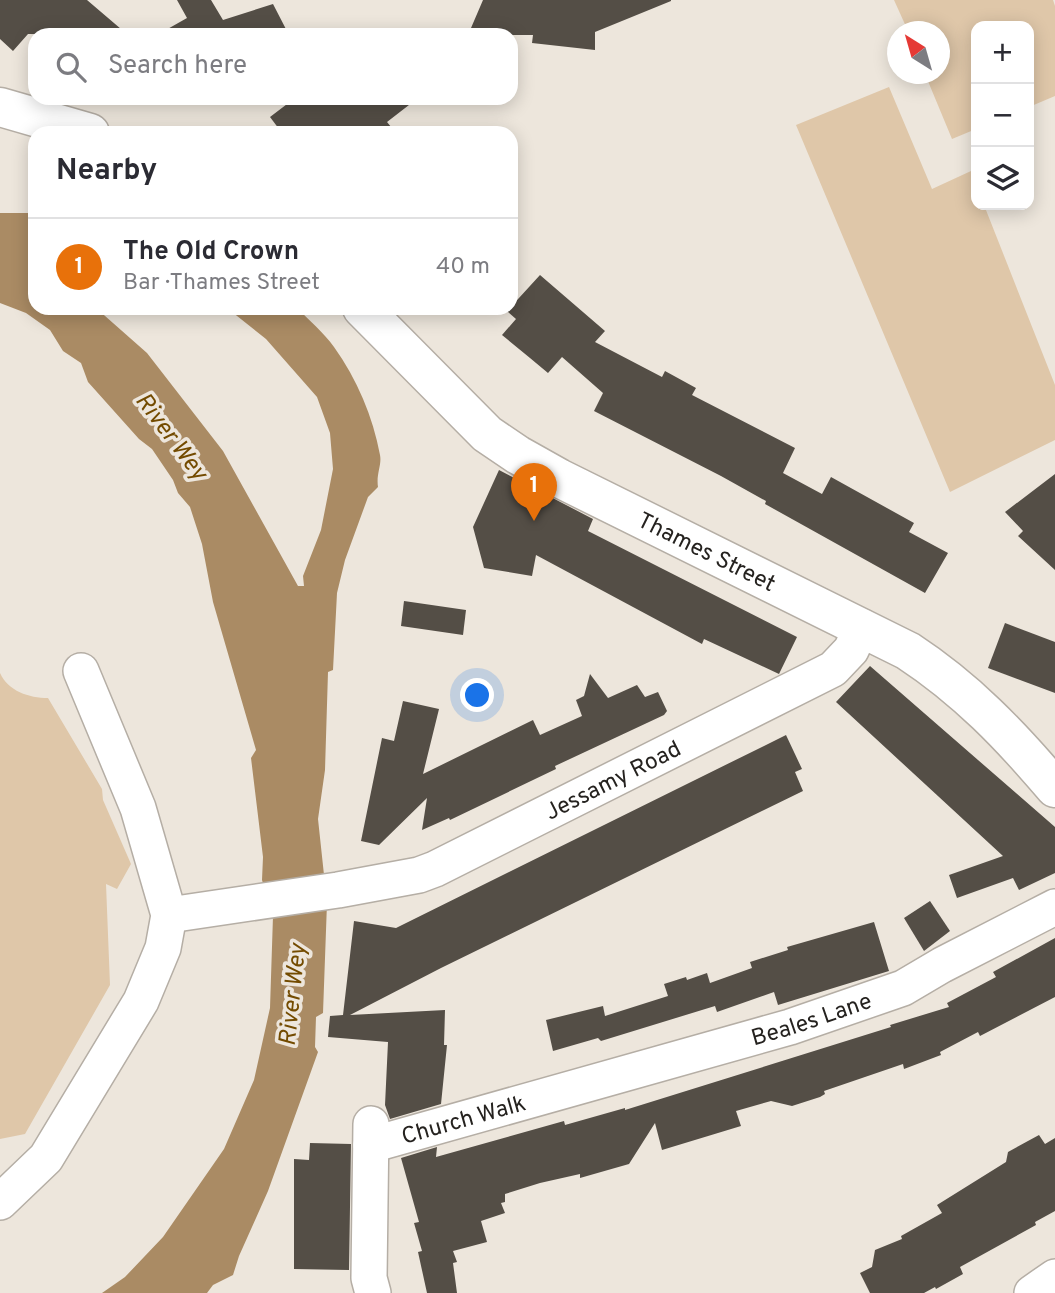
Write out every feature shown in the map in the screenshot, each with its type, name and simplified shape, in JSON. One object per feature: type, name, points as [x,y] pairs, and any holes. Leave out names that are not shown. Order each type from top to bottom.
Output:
[{"type":"street","points":[[0,107],[66,126]]},
{"type":"street","name":"Thames Street","points":[[369,315],[487,434],[518,455],[908,651],[945,676],[1011,737],[1055,788]]},
{"type":"street","name":"Jessamy Road","points":[[169,915],[338,890],[419,875],[435,869],[833,669],[850,650],[862,628]]},
{"type":"street","points":[[0,1202],[46,1158],[141,1002],[163,948],[169,915],[138,808],[81,671]]},
{"type":"street","name":"Beales Lane","points":[[555,1092],[790,1027],[903,988],[1055,907]]},
{"type":"street","name":"Church Walk","points":[[373,1293],[369,1278],[371,1135],[408,1136],[555,1092]]},
{"type":"street","points":[[1032,1293],[1055,1277]]},
{"type":"shaded area","points":[[894,0],[1053,0],[1055,96],[1034,105],[1034,21],[971,21],[971,131],[952,139],[929,84],[950,84],[950,21],[903,21]]},
{"type":"shaded area","points":[[889,87],[932,189],[971,171],[971,210],[986,210],[1055,385],[1055,440],[950,492],[796,125]]},
{"type":"shaded area","points":[[0,673],[14,689],[34,697],[48,698],[102,789],[103,800],[131,864],[117,889],[106,884],[110,985],[25,1134],[0,1139]]},
{"type":"water","points":[[0,213],[28,213],[28,314],[0,303]]},
{"type":"water","name":"River Wey","points":[[29,315],[104,315],[147,353],[223,451],[298,586],[304,586],[303,576],[321,530],[333,469],[330,433],[317,397],[266,339],[236,315],[304,315],[330,342],[350,372],[368,413],[380,455],[378,487],[368,497],[345,560],[337,593],[333,670],[328,672],[325,770],[318,819],[327,903],[323,1013],[316,1017],[315,1047],[318,1052],[268,1191],[233,1275],[213,1285],[207,1293],[102,1293],[125,1277],[163,1237],[224,1149],[254,1080],[270,1008],[273,916],[262,880],[263,857],[251,758],[256,750],[213,602],[202,544],[190,507],[178,493],[173,480],[152,449],[139,439],[88,382],[81,363],[63,351],[50,330]]},
{"type":"building","points":[[0,0],[87,0],[120,28],[28,28],[28,34],[13,51],[0,39]]},
{"type":"building","points":[[177,0],[211,0],[223,20],[273,4],[285,28],[169,28],[187,18]]},
{"type":"building","points":[[483,0],[671,0],[595,32],[595,50],[532,43],[533,35],[518,35],[518,28],[471,28]]},
{"type":"building","points":[[286,105],[409,105],[387,122],[390,126],[277,126],[270,117]]},
{"type":"building","points":[[540,275],[605,331],[595,342],[662,377],[665,371],[696,388],[692,395],[795,448],[783,473],[822,494],[831,477],[914,523],[909,532],[948,553],[925,593],[765,504],[766,501],[721,476],[594,411],[603,393],[562,357],[548,373],[502,335],[516,319],[512,315],[518,315],[518,299]]},
{"type":"building","points":[[499,470],[593,519],[588,531],[797,637],[779,674],[704,639],[702,644],[536,555],[532,576],[484,568],[473,527]]},
{"type":"building","points":[[1055,474],[1055,570],[1018,536],[1023,531],[1005,512]]},
{"type":"building","points":[[404,601],[466,610],[463,635],[401,626]]},
{"type":"building","points":[[1005,623],[1055,642],[1055,693],[988,668]]},
{"type":"building","points":[[870,666],[1055,827],[1055,873],[1019,890],[1013,878],[957,898],[949,875],[1003,856],[836,702]]},
{"type":"building","points":[[590,674],[608,698],[637,685],[645,697],[658,692],[667,711],[664,715],[555,766],[556,769],[450,820],[449,818],[422,830],[427,798],[379,845],[361,841],[382,738],[394,741],[403,701],[439,709],[423,774],[533,720],[540,735],[582,716],[576,700],[584,696]]},
{"type":"building","points":[[786,735],[802,769],[795,772],[803,791],[350,1015],[445,1010],[444,1045],[447,1045],[441,1104],[390,1119],[385,1105],[388,1042],[328,1037],[330,1016],[343,1015],[354,921],[396,928]]},
{"type":"building","points":[[930,901],[950,931],[924,951],[904,918]]},
{"type":"building","points":[[874,922],[889,971],[778,1005],[774,992],[717,1012],[715,1006],[601,1041],[598,1038],[553,1051],[546,1020],[603,1006],[605,1016],[668,996],[664,984],[707,973],[710,983],[752,968],[750,962],[788,950],[787,947]]},
{"type":"building","points":[[1055,938],[1055,997],[980,1036],[978,1032],[940,1052],[941,1055],[904,1069],[903,1064],[824,1091],[825,1094],[820,1097],[792,1106],[771,1101],[736,1111],[741,1126],[662,1150],[655,1123],[629,1164],[580,1178],[580,1174],[540,1183],[505,1194],[505,1202],[501,1203],[505,1213],[481,1221],[487,1242],[453,1251],[457,1262],[453,1263],[457,1293],[427,1293],[418,1252],[422,1251],[414,1223],[419,1222],[401,1158],[437,1147],[436,1157],[564,1121],[565,1125],[625,1110],[891,1027],[890,1025],[949,1007],[947,1003],[996,977],[993,972]]},
{"type":"building","points":[[1039,1135],[1045,1144],[1055,1138],[1055,1211],[1035,1222],[1036,1225],[960,1267],[963,1274],[936,1289],[935,1287],[924,1293],[870,1293],[860,1273],[872,1267],[875,1250],[902,1239],[901,1236],[942,1213],[937,1205],[1006,1162],[1008,1152]]},
{"type":"building","points":[[310,1143],[351,1144],[349,1270],[294,1269],[294,1159],[309,1160]]},
{"type":"place","name":"The Old Crown","points":[[534,521]]}]
